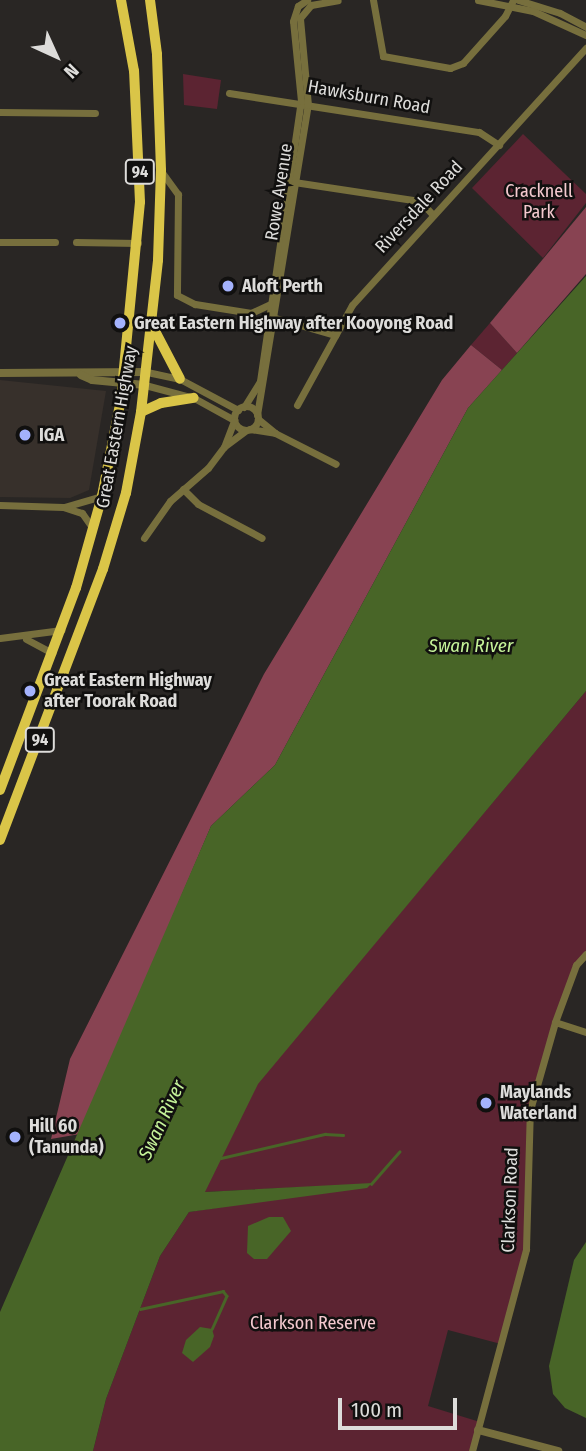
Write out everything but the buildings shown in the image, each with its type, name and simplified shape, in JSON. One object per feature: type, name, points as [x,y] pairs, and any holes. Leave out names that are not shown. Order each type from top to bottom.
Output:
[{"type":"highway","name":"Great Eastern Highway","points":[[0,788],[6,764],[61,630],[93,528],[102,496],[125,370],[138,243],[138,118],[121,0]]},
{"type":"highway","name":"Great Eastern Highway","points":[[0,840],[103,569],[126,493],[141,412],[153,326],[161,170],[158,54],[150,0]]},
{"type":"highway","points":[[153,326],[180,379]]},
{"type":"highway","points":[[141,412],[161,403],[194,398]]},
{"type":"street","name":"Rowe Avenue","points":[[257,417],[305,103],[300,18],[305,2],[338,0]]},
{"type":"street","points":[[373,0],[383,56],[450,68],[463,64],[514,2]]},
{"type":"street","points":[[478,0],[514,2],[554,10],[586,27]]},
{"type":"street","points":[[514,2],[586,34]]},
{"type":"street","name":"Riversdale Road","points":[[297,405],[352,305],[586,48]]},
{"type":"street","name":"Hawksburn Road","points":[[229,93],[479,132],[499,145]]},
{"type":"street","points":[[0,112],[95,113]]},
{"type":"street","points":[[161,170],[178,194],[177,295],[195,304],[251,313],[272,302]]},
{"type":"street","points":[[294,183],[420,201],[433,215]]},
{"type":"street","name":"Rowe Avenue","points":[[224,447],[241,408],[260,381],[294,183]]},
{"type":"street","points":[[0,242],[55,243]]},
{"type":"street","points":[[76,242],[138,243]]},
{"type":"street","points":[[273,317],[335,335]]},
{"type":"street","points":[[0,373],[81,374],[125,370],[180,379],[241,408],[257,417],[275,433],[336,464]]},
{"type":"street","points":[[81,374],[92,380],[145,385],[194,398],[248,430],[275,433]]},
{"type":"street","points":[[144,538],[183,489],[224,447],[248,430],[257,417]]},
{"type":"street","points":[[183,489],[198,504],[262,538]]},
{"type":"street","points":[[63,507],[102,496]]},
{"type":"street","points":[[0,505],[63,507],[82,513],[93,528]]},
{"type":"street","points":[[0,638],[25,638],[61,630]]},
{"type":"street","points":[[25,638],[52,653]]},
{"type":"street","name":"Clarkson Road","points":[[472,1451],[523,1268],[528,1129],[555,1022],[576,965],[586,954]]},
{"type":"street","points":[[555,1022],[586,1032]]},
{"type":"street","points":[[478,1430],[558,1451]]},
{"type":"shaded area","points":[[586,207],[586,274],[517,353],[490,323]]},
{"type":"shaded area","points":[[471,345],[502,370],[468,408],[275,765],[211,826],[80,1134],[51,1139],[70,1059],[264,674],[442,380]]},
{"type":"shaded area","points":[[0,380],[106,391],[89,490],[70,498],[0,497]]},
{"type":"green space","points":[[183,74],[221,80],[217,109],[184,105]]},
{"type":"green space","name":"Cracknell Park","points":[[523,134],[586,194],[586,203],[543,258],[472,188]]},
{"type":"green space","points":[[490,323],[517,353],[502,370],[471,345]]},
{"type":"green space","name":"Clarkson Reserve","points":[[586,691],[586,952],[581,956],[528,1108],[525,1249],[501,1344],[448,1330],[428,1406],[480,1422],[472,1451],[93,1451],[106,1399],[160,1256],[189,1212],[371,1184],[204,1192],[257,1084]]},
{"type":"water","name":"Swan River","points":[[586,276],[586,691],[258,1084],[205,1192],[372,1183],[367,1188],[189,1212],[160,1256],[106,1399],[93,1451],[0,1451],[0,1312],[211,826],[275,765],[468,408]]},
{"type":"water","points":[[269,1217],[283,1217],[291,1231],[267,1259],[254,1259],[247,1253],[248,1226]]},
{"type":"water","points":[[586,1242],[586,1418],[565,1408],[553,1394],[549,1366],[574,1260]]},
{"type":"water","points":[[200,1327],[212,1329],[214,1336],[210,1347],[193,1362],[182,1353],[186,1340]]},
{"type":"waterway","points":[[221,1158],[325,1134],[343,1135]]},
{"type":"waterway","points":[[371,1184],[399,1152]]},
{"type":"waterway","points":[[140,1309],[223,1291],[227,1296],[212,1329]]},
{"type":"place","name":"Aloft Perth","points":[[228,286]]},
{"type":"place","name":"Great Eastern Highway after Kooyong Road","points":[[120,323]]},
{"type":"place","name":"IGA","points":[[25,435]]},
{"type":"place","name":"Great Eastern Highway after Toorak Road","points":[[30,691]]},
{"type":"place","name":"Maylands Waterland","points":[[486,1103]]},
{"type":"place","name":"Hill 60 (Tanunda)","points":[[15,1137]]}]
